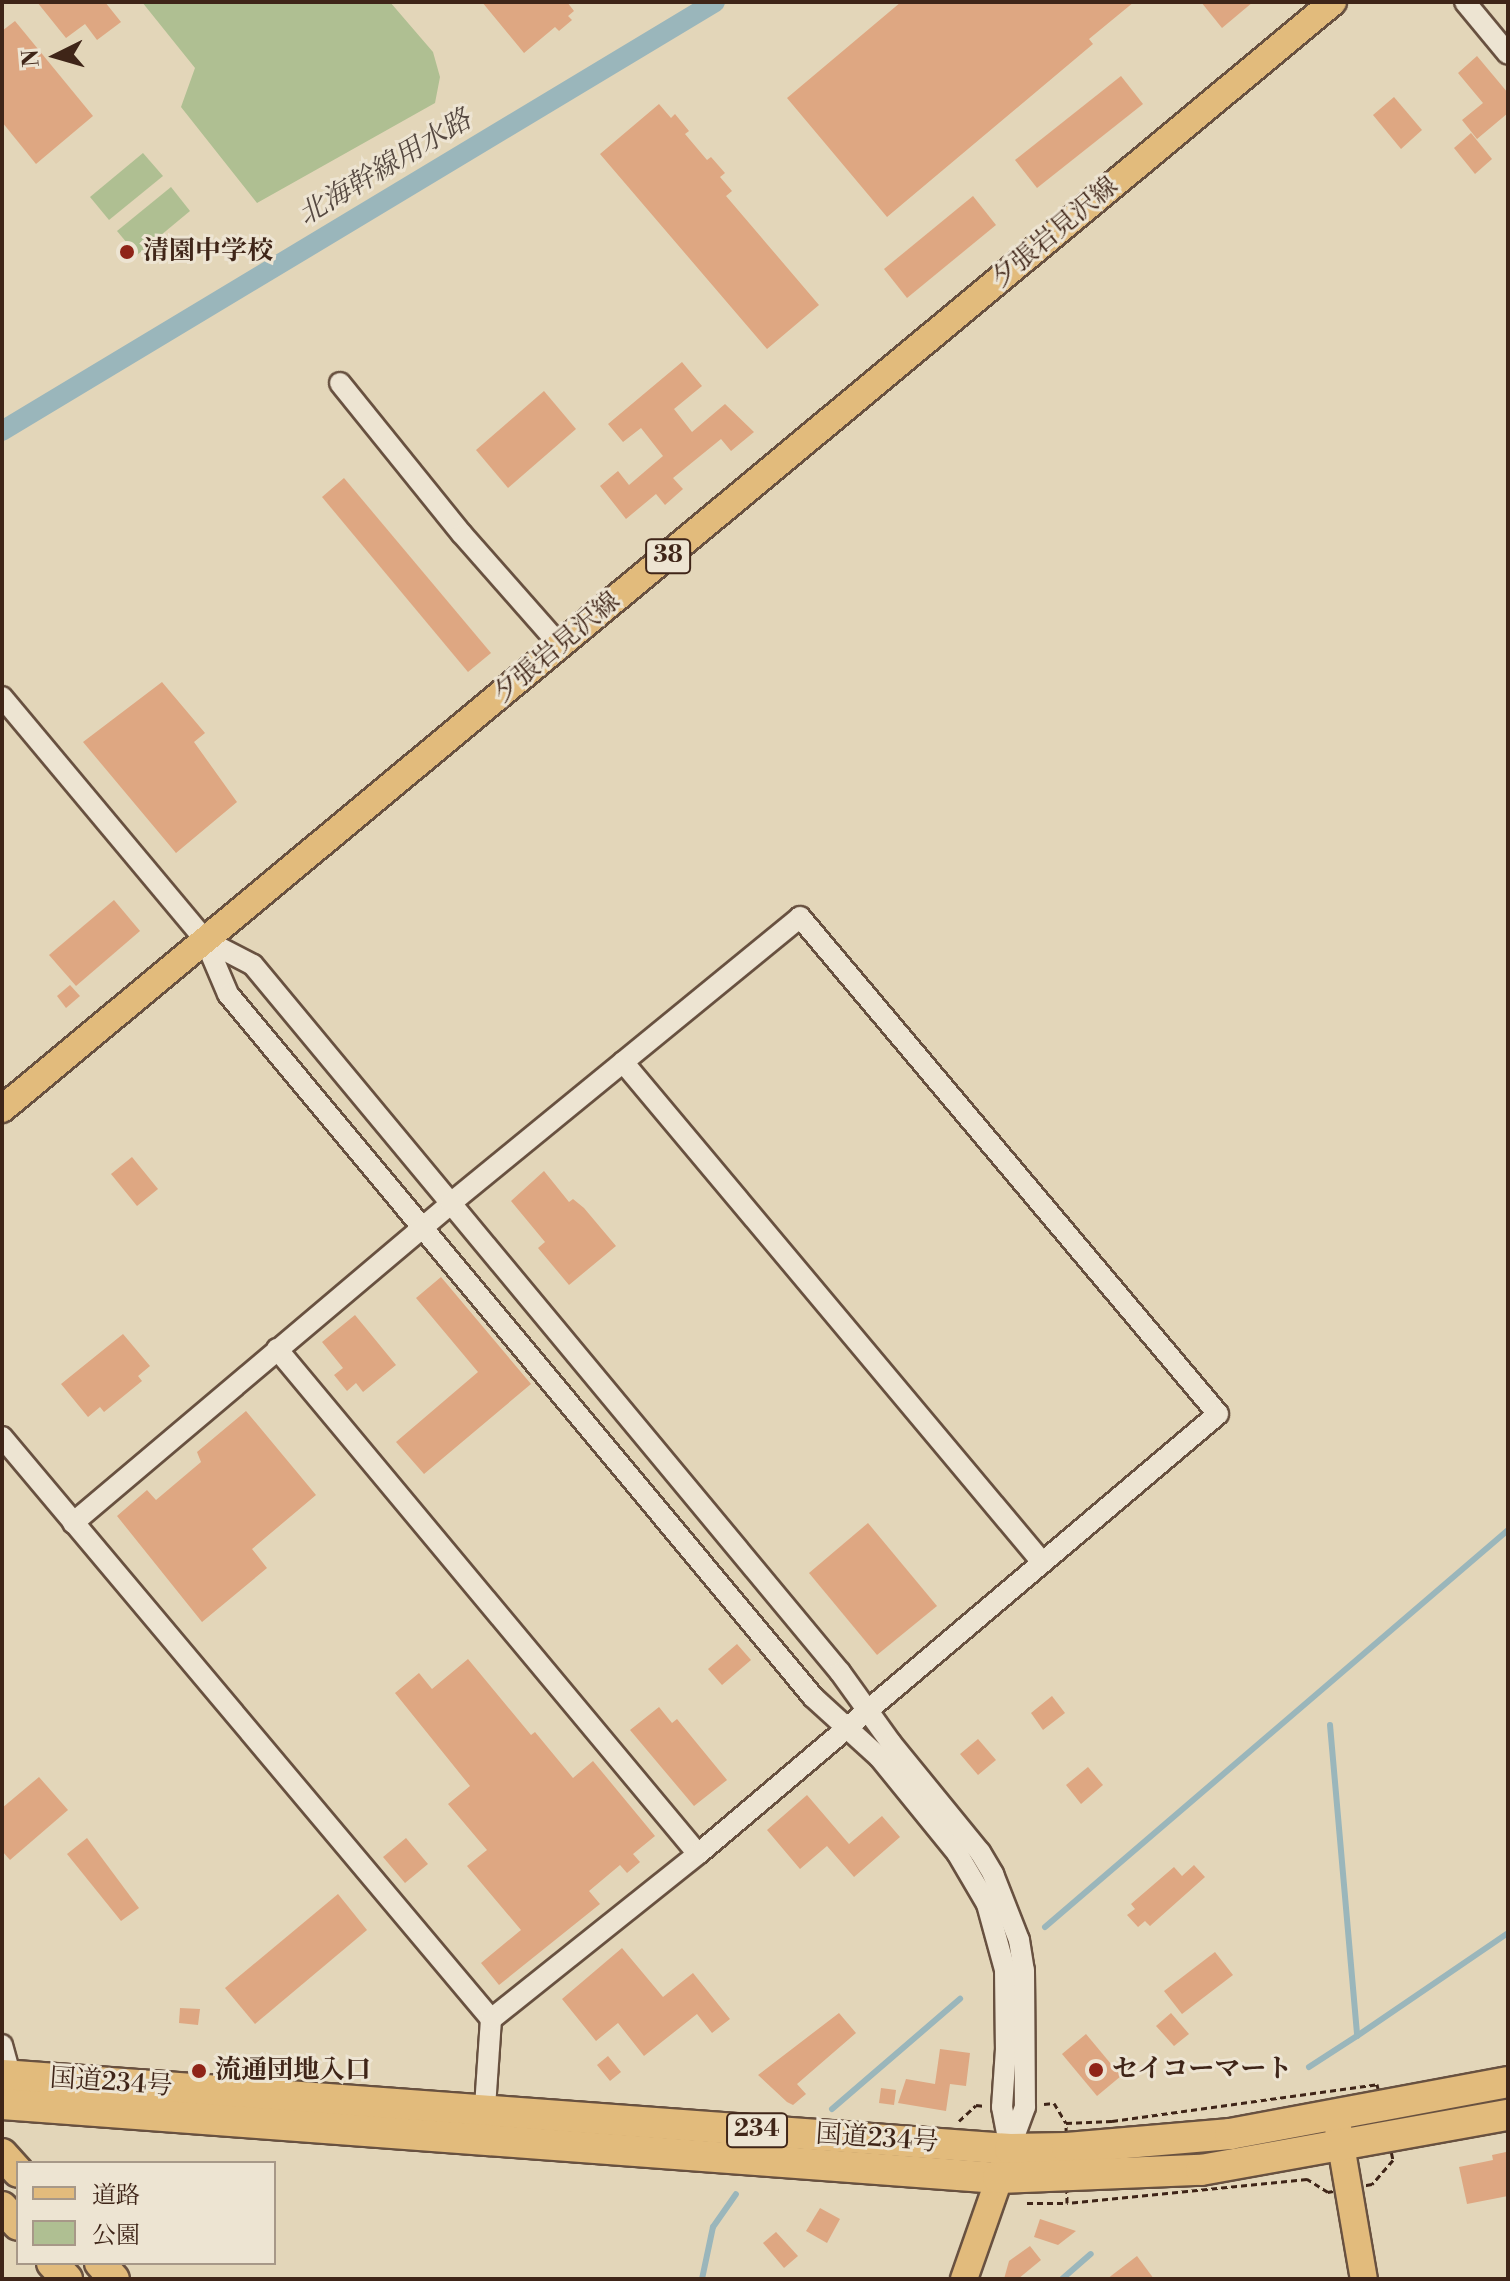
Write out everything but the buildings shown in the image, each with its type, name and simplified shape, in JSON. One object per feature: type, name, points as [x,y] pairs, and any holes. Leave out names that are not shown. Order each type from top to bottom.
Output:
[{"type":"highway","name":"国道234号","points":[[8,2090],[484,2125],[1010,2149],[1203,2137],[1336,2116],[1508,2082]]},
{"type":"highway","name":"国道234号","points":[[484,2125],[998,2178],[1201,2170],[1508,2115]]},
{"type":"highway","points":[[2,2154],[16,2170]]},
{"type":"highway","points":[[2,2207],[16,2223]]},
{"type":"main road","name":"夕張岩見沢線","points":[[2,1109],[1333,2]]},
{"type":"main road","points":[[1336,2116],[1364,2279]]},
{"type":"main road","points":[[964,2279],[1010,2149]]},
{"type":"street","points":[[1465,2],[1508,54]]},
{"type":"street","points":[[340,383],[462,534],[560,645]]},
{"type":"street","points":[[2,697],[205,940],[228,994],[813,1697],[849,1726],[879,1757],[957,1853],[987,1904],[1005,1970],[1007,2034],[1002,2107],[1010,2149]]},
{"type":"street","points":[[73,1523],[451,1203],[800,917],[1218,1414],[698,1854],[491,2019]]},
{"type":"street","points":[[205,940],[253,965],[840,1672],[980,1852],[998,1885],[1019,1940],[1026,1999],[1025,2107],[1010,2149]]},
{"type":"street","points":[[623,1062],[1042,1562]]},
{"type":"street","points":[[277,1349],[698,1854]]},
{"type":"street","points":[[2,1437],[491,2019],[484,2125]]},
{"type":"street","points":[[2,2045],[8,2090]]},
{"type":"green space","points":[[142,2],[390,2],[433,52],[440,77],[435,103],[257,203],[181,107],[195,68]]},
{"type":"green space","points":[[143,153],[163,176],[109,220],[90,197]]},
{"type":"green space","points":[[171,187],[190,211],[137,255],[117,231]]},
{"type":"waterway","name":"北海幹線用水路","points":[[2,431],[715,2]]},
{"type":"waterway","points":[[1045,1927],[1508,1530]]},
{"type":"waterway","points":[[1330,1725],[1357,2036],[1508,1933]]},
{"type":"waterway","points":[[832,2109],[960,1999]]},
{"type":"waterway","points":[[1309,2067],[1357,2036]]},
{"type":"waterway","points":[[702,2279],[713,2227],[736,2194]]},
{"type":"waterway","points":[[1062,2279],[1091,2254]]},
{"type":"place","name":"清園中学校","points":[[127,252]]},
{"type":"place","name":"セイコーマート","points":[[1096,2070]]},
{"type":"place","name":"流通団地入口","points":[[199,2071]]}]
